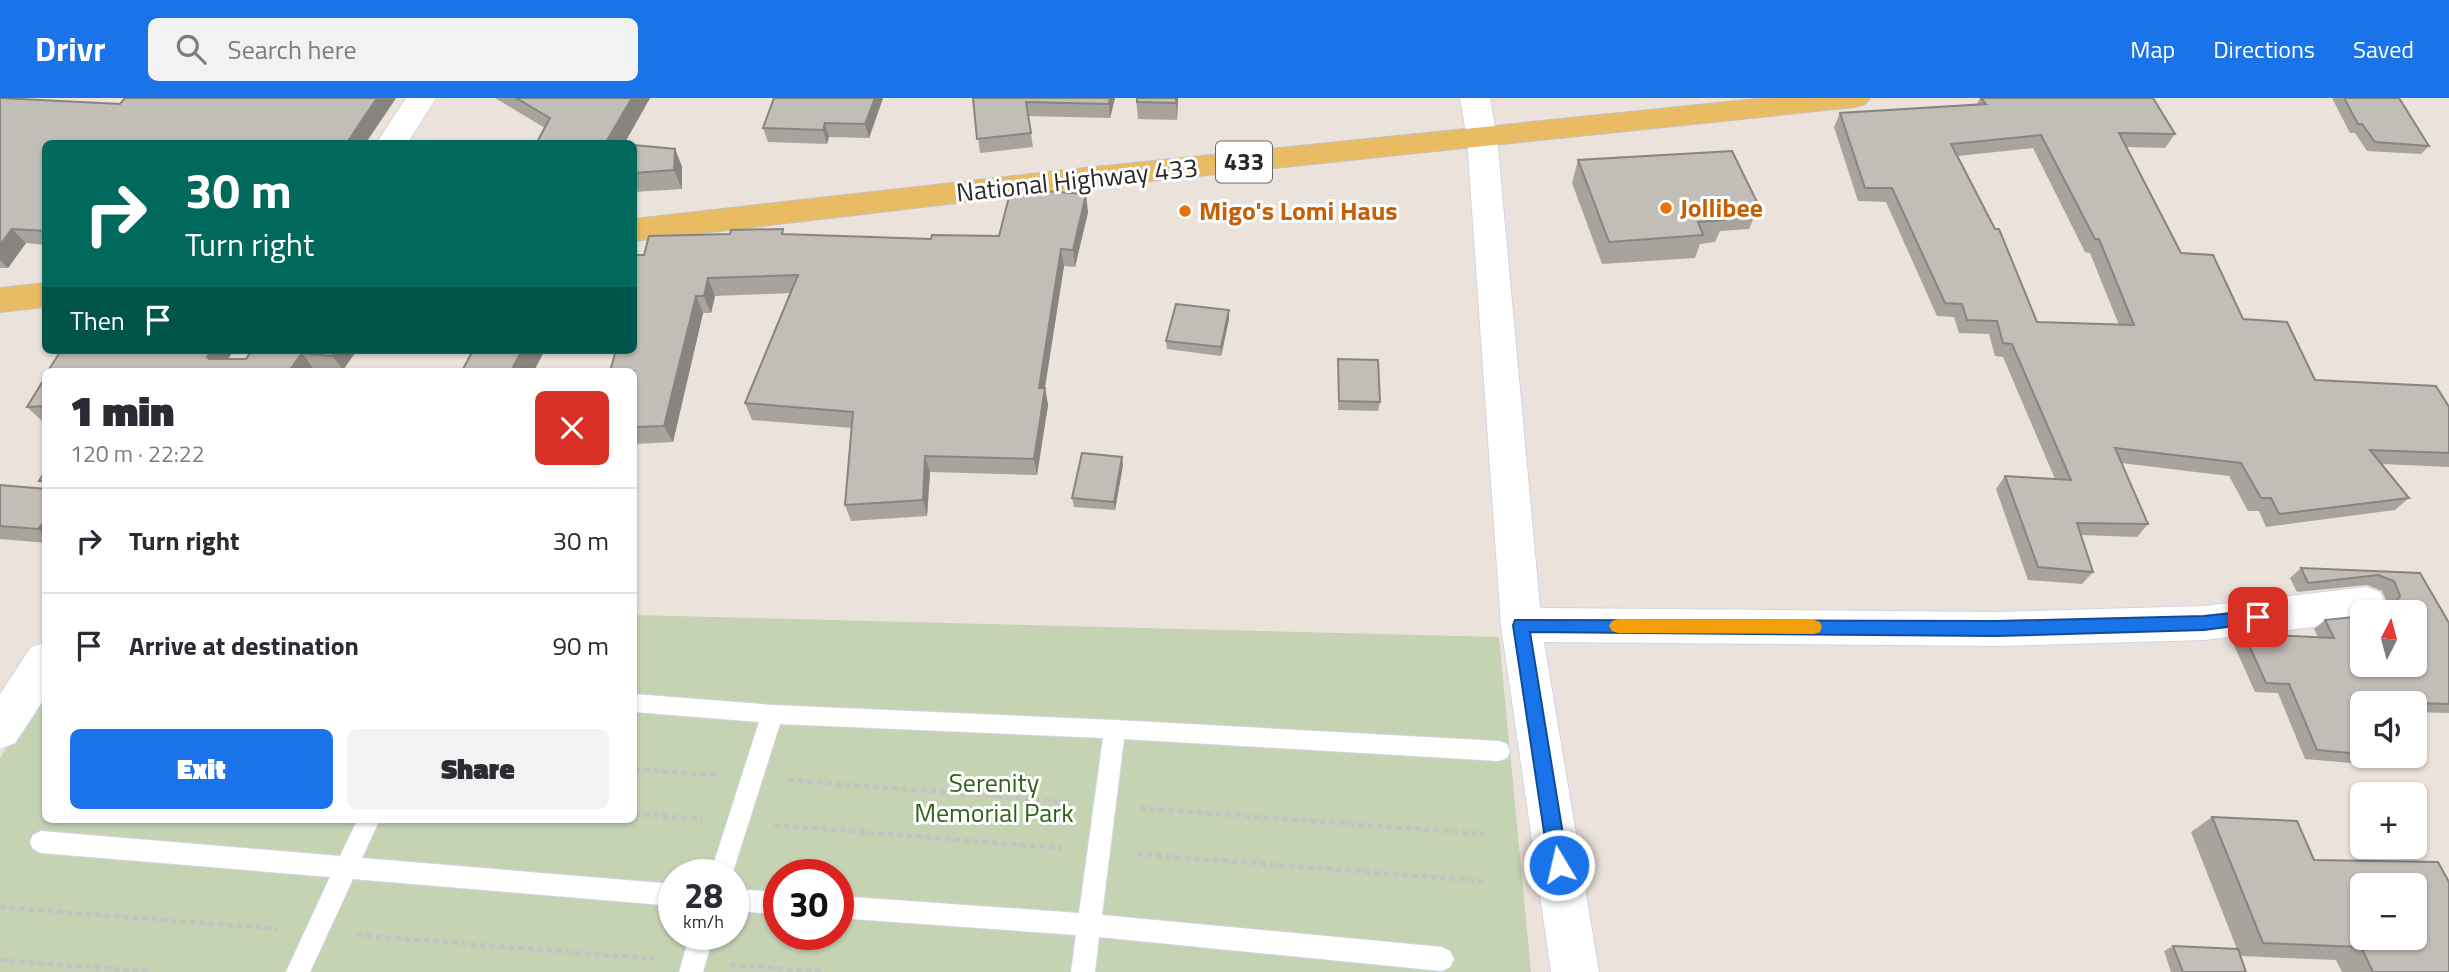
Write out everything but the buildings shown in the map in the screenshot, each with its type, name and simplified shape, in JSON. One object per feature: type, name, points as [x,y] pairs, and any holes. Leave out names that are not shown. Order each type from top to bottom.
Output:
[{"type":"main road","name":"National Highway 433","points":[[637,230],[1075,178],[1855,98]]},
{"type":"main road","points":[[0,300],[42,295]]},
{"type":"street","points":[[394,140],[421,98]]},
{"type":"street","points":[[1475,98],[1482,138],[1521,625],[1575,972]]},
{"type":"street","points":[[1521,625],[1996,629],[2204,623],[2350,606]]},
{"type":"street","points":[[0,730],[42,666]]},
{"type":"lane","points":[[637,703],[772,714],[1115,729],[1499,751]]},
{"type":"lane","points":[[726,859],[772,714]]},
{"type":"lane","points":[[1083,972],[1115,729]]},
{"type":"lane","points":[[299,972],[367,823]]},
{"type":"lane","points":[[41,842],[658,894]]},
{"type":"lane","points":[[854,908],[1088,925],[1442,959]]},
{"type":"lane","points":[[692,967],[697,950]]},
{"type":"path","points":[[637,769],[1484,834]]},
{"type":"path","points":[[0,907],[317,932],[692,967],[826,972]]},
{"type":"path","points":[[0,960],[150,972]]},
{"type":"green space","name":"Serenity Memorial Park","points":[[637,615],[1499,637],[1531,972],[0,972],[0,758],[42,693],[42,823],[637,823]]},
{"type":"slow traffic","points":[[1618,626],[1814,627]]},
{"type":"place","name":"Jollibee","points":[[1666,208]]},
{"type":"place","name":"Migo's Lomi Haus","points":[[1185,211]]},
{"type":"route","points":[[1559,865],[1521,625],[1996,629],[2204,623],[2258,617]]}]
